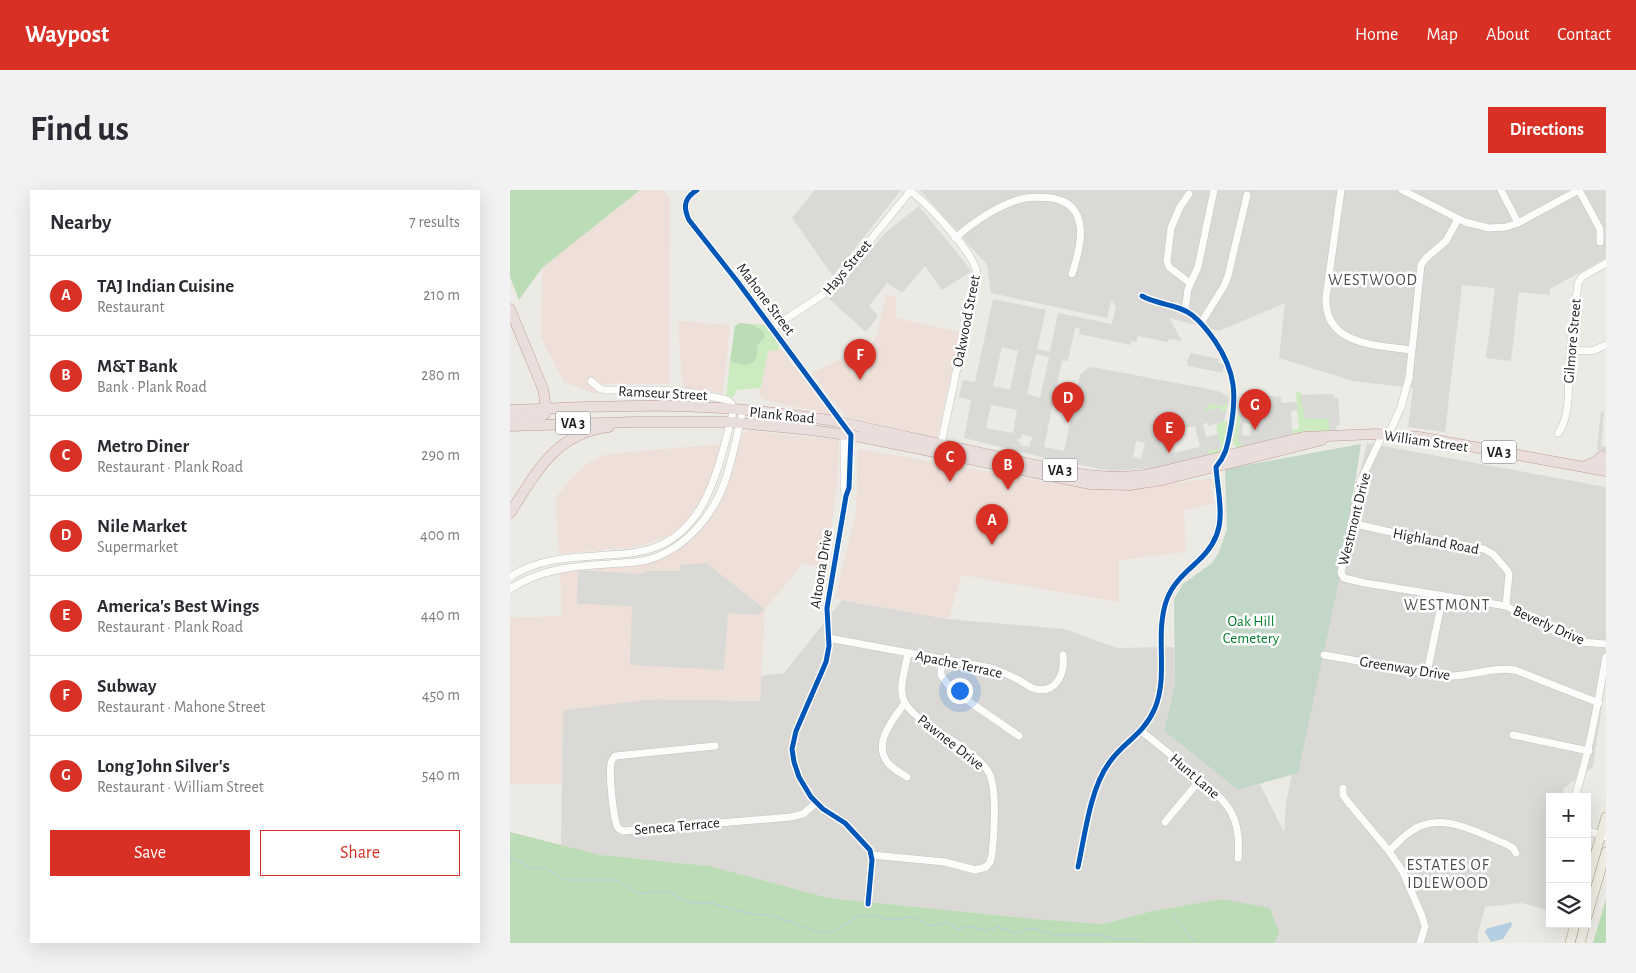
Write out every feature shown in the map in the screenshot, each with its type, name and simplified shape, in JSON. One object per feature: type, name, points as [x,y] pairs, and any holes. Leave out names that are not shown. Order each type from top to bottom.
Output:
[{"type":"highway","points":[[510,309],[543,389],[546,409],[545,414],[541,416],[510,419]]},
{"type":"highway","name":"Plank Road","points":[[510,410],[659,406],[738,410],[800,416],[843,423],[1083,475],[1112,477],[1151,474],[1225,456]]},
{"type":"highway","name":"Plank Road","points":[[510,426],[635,422],[735,423],[848,435],[1082,483],[1112,486],[1152,482],[1216,467]]},
{"type":"highway","points":[[510,512],[539,468],[561,445],[588,431],[635,422]]},
{"type":"highway","name":"William Street","points":[[1225,456],[1304,437],[1386,435],[1419,437],[1606,471]]},
{"type":"highway","name":"William Street","points":[[1216,467],[1334,436]]},
{"type":"highway","points":[[959,457],[969,455],[972,451]]},
{"type":"highway","points":[[1578,467],[1592,464],[1602,456],[1606,464]]},
{"type":"highway","points":[[984,462],[987,458],[1001,458]]},
{"type":"main road","points":[[1591,871],[1603,836],[1606,818]]},
{"type":"main road","points":[[1591,903],[1606,852]]},
{"type":"main road","points":[[1570,943],[1574,928]]},
{"type":"main road","points":[[1580,943],[1584,928]]},
{"type":"street","name":"Mahone Street","points":[[697,190],[690,195],[685,203],[686,214],[689,220],[705,238],[843,423]]},
{"type":"street","name":"Hays Street","points":[[772,328],[830,290],[910,190]]},
{"type":"street","name":"Oakwood Street","points":[[910,190],[925,203],[974,262],[976,279],[941,444]]},
{"type":"street","points":[[1185,311],[1190,284],[1198,267],[1214,190]]},
{"type":"street","points":[[1341,190],[1326,297],[1328,315],[1341,333],[1352,339],[1411,350]]},
{"type":"street","points":[[1402,190],[1458,219],[1489,228],[1506,227],[1518,223],[1579,190],[1600,229],[1600,242]]},
{"type":"street","points":[[1500,190],[1518,223]]},
{"type":"street","points":[[1189,194],[1180,207],[1171,228],[1167,261],[1168,267],[1190,284]]},
{"type":"street","points":[[1201,323],[1224,286],[1228,276],[1247,195]]},
{"type":"street","points":[[955,238],[980,219],[1015,201],[1037,198],[1062,201],[1077,215],[1081,229],[1077,258],[1072,274]]},
{"type":"street","name":"Westmont Drive","points":[[1344,578],[1341,573],[1364,471],[1381,438],[1391,429],[1405,396],[1409,378],[1421,265],[1426,258],[1446,241],[1458,219]]},
{"type":"street","name":"Gilmore Street","points":[[1558,433],[1566,417],[1570,350],[1579,280],[1606,263]]},
{"type":"street","points":[[1078,867],[1093,800],[1102,773],[1115,755],[1141,731],[1154,709],[1159,692],[1163,616],[1168,598],[1177,582],[1210,549],[1218,533],[1220,519],[1216,467],[1225,456],[1232,414],[1234,393],[1232,374],[1224,356],[1201,323],[1185,311],[1142,296]]},
{"type":"street","points":[[1570,350],[1592,352],[1606,345]]},
{"type":"street","name":"Ramseur Street","points":[[591,381],[604,390],[675,391],[715,396],[731,403],[738,410]]},
{"type":"street","points":[[510,589],[526,579],[546,572],[573,566],[647,560],[663,554],[680,544],[700,525],[721,490],[728,470],[738,410]]},
{"type":"street","points":[[510,577],[531,566],[546,561],[561,558],[638,552],[657,547],[675,537],[690,522],[710,491],[735,423]]},
{"type":"street","points":[[843,423],[848,435]]},
{"type":"street","name":"Altoona Drive","points":[[848,435],[849,488],[828,600],[826,662],[796,731],[792,749],[799,777],[816,803],[845,823],[867,845],[872,855]]},
{"type":"street","name":"Highland Road","points":[[1351,523],[1463,544],[1489,552],[1509,574],[1506,606]]},
{"type":"street","name":"Beverly Drive","points":[[1344,578],[1506,606],[1550,629],[1581,642],[1606,644]]},
{"type":"street","points":[[1427,673],[1443,596]]},
{"type":"street","name":"Apache Terrace","points":[[828,638],[999,671],[1039,689],[1054,685],[1060,679],[1064,669],[1063,655]]},
{"type":"street","name":"Pawnee Drive","points":[[872,855],[946,862],[975,870],[986,867],[992,855],[993,793],[989,773],[977,760],[904,704],[902,690],[908,653]]},
{"type":"street","name":"Greenway Drive","points":[[1324,655],[1452,677],[1500,669],[1515,670],[1599,703]]},
{"type":"street","points":[[1576,793],[1589,751],[1606,657]]},
{"type":"street","points":[[941,659],[941,675],[950,689],[1019,736]]},
{"type":"street","points":[[904,704],[887,730],[882,748],[887,762],[907,778]]},
{"type":"street","name":"Hunt Lane","points":[[1141,731],[1222,799],[1232,815],[1238,833],[1238,858]]},
{"type":"street","points":[[1513,735],[1589,751]]},
{"type":"street","name":"Seneca Terrace","points":[[715,746],[615,756],[611,762],[611,774],[614,811],[618,828],[623,830],[791,817],[803,814],[816,803]]},
{"type":"street","points":[[1165,822],[1200,780]]},
{"type":"street","points":[[1343,788],[1343,795],[1390,851],[1403,872],[1422,916],[1424,927],[1420,943]]},
{"type":"street","points":[[1390,851],[1412,830],[1437,822],[1462,827],[1506,844],[1513,848],[1516,853]]},
{"type":"street","points":[[1591,832],[1603,836]]},
{"type":"street","points":[[868,904],[872,878],[872,855]]},
{"type":"shaded area","points":[[640,190],[663,190],[670,198],[669,384],[600,384],[597,394],[564,382],[541,338],[542,268]]},
{"type":"shaded area","points":[[815,190],[901,190],[833,276],[792,218]]},
{"type":"shaded area","points":[[920,190],[1606,190],[1606,258],[1550,289],[1550,295],[1519,292],[1511,361],[1486,358],[1495,288],[1462,285],[1445,432],[1408,427],[1413,388],[1353,381],[1279,358],[1285,303],[1219,331],[1116,307],[1111,300],[1107,318],[991,293],[987,265]]},
{"type":"shaded area","points":[[919,206],[971,272],[942,290],[925,266],[902,293],[887,283],[869,306],[878,316],[866,332],[829,299],[885,233]]},
{"type":"shaded area","points":[[886,295],[896,297],[896,318],[960,332],[937,438],[846,417],[812,373],[871,345],[877,335]]},
{"type":"shaded area","points":[[993,299],[1046,310],[1037,349],[1050,352],[1058,313],[1112,324],[1116,307],[1169,318],[1182,341],[1169,339],[1168,342],[1138,336],[1136,342],[1131,341],[1131,345],[1079,334],[1080,328],[1075,328],[1068,361],[1062,360],[1044,447],[1064,451],[1080,375],[1092,367],[1218,391],[1229,398],[1228,404],[1225,403],[1224,406],[1209,404],[1203,411],[1220,408],[1221,412],[1226,411],[1224,421],[1209,426],[1208,423],[1203,424],[1206,437],[1218,434],[1221,448],[1208,451],[1209,456],[1153,468],[1111,471],[964,438],[971,400],[959,397],[963,380],[975,382]],"holes":[[[1002,347],[1018,351],[1010,390],[993,386]],[[1036,354],[1049,357],[1040,398],[1027,394]],[[991,405],[1017,410],[1013,433],[986,428]],[[1195,426],[1200,447],[1168,454],[1165,442],[1168,441],[1168,438],[1182,435],[1181,429]],[[1022,434],[1032,437],[1029,447],[1020,445],[1020,442],[1017,441],[1018,438],[1020,439]],[[1136,441],[1145,443],[1141,459],[1133,457]]]},
{"type":"shaded area","points":[[679,321],[730,325],[723,393],[683,388]]},
{"type":"shaded area","points":[[780,348],[831,415],[764,400],[759,395],[768,351],[779,350]]},
{"type":"shaded area","points":[[1191,353],[1219,359],[1218,363],[1223,364],[1226,368],[1223,368],[1223,373],[1188,366],[1187,361]]},
{"type":"shaded area","points":[[1334,394],[1334,397],[1338,398],[1340,424],[1336,426],[1337,430],[1329,431],[1329,419],[1305,419],[1300,395]]},
{"type":"shaded area","points":[[1253,396],[1255,401],[1269,396],[1281,397],[1281,403],[1296,402],[1298,410],[1291,411],[1293,436],[1247,447],[1238,442],[1241,416],[1238,415],[1239,405],[1244,403],[1245,398]],"holes":[[[1243,423],[1251,424],[1250,436],[1242,435]]]},
{"type":"shaded area","points":[[1601,411],[1604,412],[1601,446],[1606,447],[1606,451],[1597,450]]},
{"type":"shaded area","points":[[750,431],[839,440],[837,488],[825,567],[803,564],[765,609],[760,701],[654,699],[563,710],[561,784],[510,784],[510,618],[562,616],[560,571],[634,564],[686,543],[722,495],[740,439],[743,434]]},
{"type":"shaded area","points":[[1367,443],[1606,487],[1606,679],[1593,767],[1563,789],[1563,793],[1546,793],[1546,910],[1521,903],[1485,907],[1478,933],[1478,943],[1275,943],[1279,933],[1221,899],[1152,911],[1103,924],[829,898],[710,866],[601,855],[561,845],[563,710],[654,699],[760,701],[761,676],[784,673],[842,600],[948,619],[1064,629],[1117,648],[1174,647],[1175,684],[1164,731],[1238,790],[1260,784],[1284,832],[1286,803]]},
{"type":"shaded area","points":[[721,444],[713,476],[697,508],[694,508],[686,523],[673,534],[644,545],[559,554],[555,499],[571,478],[584,466],[608,454]]},
{"type":"shaded area","points":[[858,449],[1058,484],[1121,491],[1211,478],[1214,504],[1184,510],[1186,552],[1119,560],[1119,602],[962,575],[948,619],[835,598],[856,513]]},
{"type":"shaded area","points":[[706,563],[765,609],[757,615],[728,613],[724,670],[630,665],[632,606],[577,604],[578,570],[640,574],[649,571],[681,571],[680,565]]},
{"type":"green space","points":[[510,190],[640,190],[542,268],[519,300],[510,277]]},
{"type":"green space","points":[[740,323],[751,324],[763,331],[765,337],[757,347],[756,359],[746,365],[730,361],[735,326]]},
{"type":"green space","points":[[751,324],[766,325],[779,344],[779,350],[768,351],[761,388],[737,390],[733,397],[726,397],[730,361],[739,365],[757,356],[757,347],[765,337],[763,331]]},
{"type":"green space","points":[[1296,392],[1301,392],[1305,419],[1329,419],[1329,431],[1293,436],[1292,430],[1299,429]]},
{"type":"green space","points":[[1225,403],[1228,404],[1226,411],[1202,412],[1209,404],[1224,406]]},
{"type":"green space","points":[[1238,415],[1241,416],[1238,442],[1247,447],[1236,447],[1233,442]]},
{"type":"green space","points":[[1227,421],[1228,424],[1222,450],[1209,456],[1208,451],[1221,448],[1216,425]]},
{"type":"green space","name":"Oak Hill Cemetery","points":[[1361,444],[1341,571],[1298,773],[1238,790],[1164,731],[1175,684],[1174,599],[1183,584],[1212,563],[1219,552],[1227,529],[1225,469]]},
{"type":"green space","points":[[510,832],[601,855],[710,866],[829,898],[1035,919],[1103,924],[1152,911],[1221,899],[1270,908],[1279,933],[1275,943],[510,943]]},
{"type":"green space","points":[[1606,899],[1606,943],[1593,943]]},
{"type":"water","points":[[1511,922],[1512,925],[1503,939],[1491,942],[1485,932],[1486,929]]},
{"type":"waterway","points":[[510,856],[531,868],[545,868],[565,880],[615,880],[639,893],[670,892],[686,902],[711,903],[750,914],[771,915],[820,933],[832,932],[857,917],[872,915],[890,920],[912,917],[932,926],[947,922],[958,929],[971,926],[985,931],[998,927],[1015,933],[1031,928],[1055,935],[1101,935],[1114,939],[1136,939],[1140,943]]},
{"type":"waterway","points":[[1173,915],[1195,943]]},
{"type":"cycle path","points":[[697,190],[689,196],[686,203],[685,207],[689,220],[737,281],[851,435],[849,488],[846,496],[827,608],[829,646],[826,662],[796,731],[792,749],[799,777],[811,797],[823,809],[845,823],[870,850],[872,860],[868,904]]},
{"type":"cycle path","points":[[1078,867],[1089,813],[1102,774],[1115,755],[1145,725],[1155,708],[1161,682],[1163,612],[1167,599],[1180,578],[1208,550],[1215,540],[1219,529],[1220,506],[1216,467],[1226,451],[1234,407],[1233,385],[1227,363],[1222,352],[1204,327],[1186,311],[1142,296]]},
{"type":"place","name":"Subway","points":[[860,380]]},
{"type":"place","name":"Nile Market","points":[[1068,423]]},
{"type":"place","name":"Long John Silver's","points":[[1255,430]]},
{"type":"place","name":"America's Best Wings","points":[[1169,453]]},
{"type":"place","name":"Metro Diner","points":[[950,482]]},
{"type":"place","name":"M&T Bank","points":[[1008,490]]},
{"type":"place","name":"TAJ Indian Cuisine","points":[[992,545]]},
{"type":"district","name":"WESTWOOD","points":[[1373,279]]},
{"type":"district","name":"WESTMONT","points":[[1447,604]]},
{"type":"district","name":"ESTATES OF IDLEWOOD","points":[[1448,873]]}]
